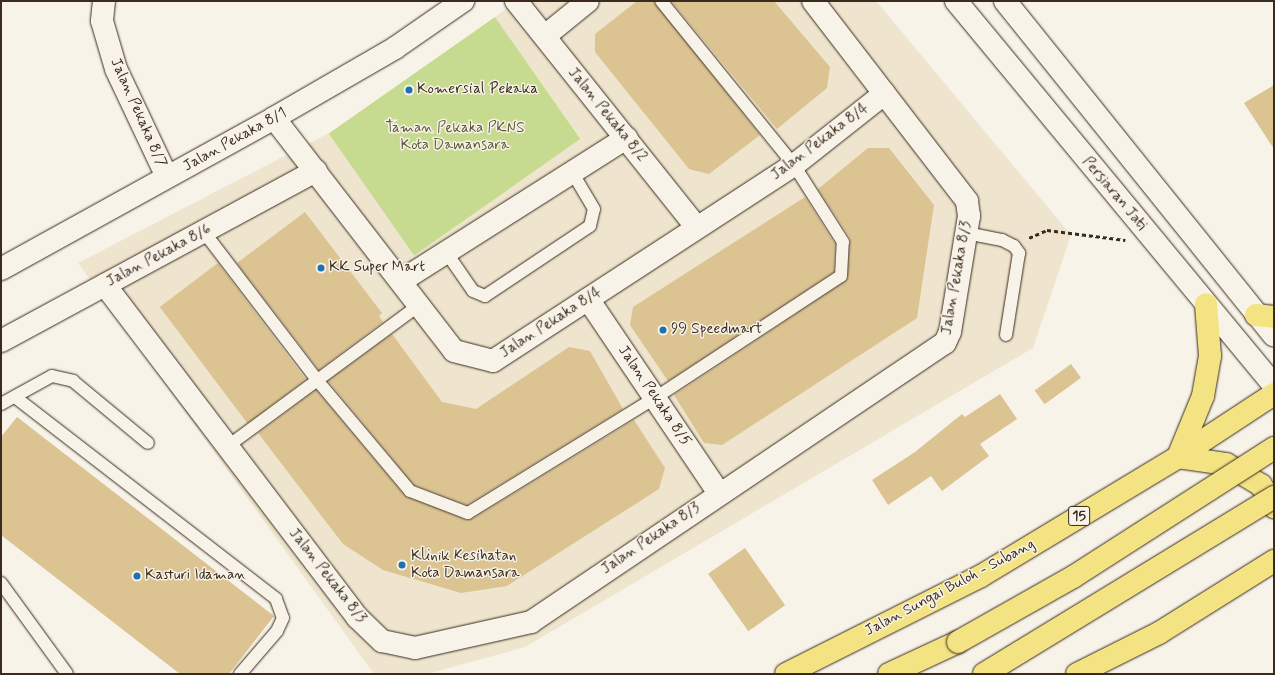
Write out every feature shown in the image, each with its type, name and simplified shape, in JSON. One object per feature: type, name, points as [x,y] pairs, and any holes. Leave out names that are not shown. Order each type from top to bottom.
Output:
[{"type":"highway","points":[[1206,304],[1210,356],[1203,396],[1178,457],[1226,464],[1261,485],[1274,507]]},
{"type":"highway","name":"Jalan Sungai Buloh - Subang","points":[[786,674],[981,576],[1178,457],[1274,394]]},
{"type":"highway","points":[[889,674],[958,642],[1074,576],[1274,448]]},
{"type":"highway","points":[[984,674],[1274,497]]},
{"type":"highway","points":[[1077,674],[1159,634],[1271,563],[1274,542]]},
{"type":"street","name":"Jalan Pekaka 8/7","points":[[104,1],[102,21],[116,69],[167,178]]},
{"type":"street","name":"Jalan Pekaka 8/1","points":[[1,269],[274,118],[395,48],[463,1]]},
{"type":"street","name":"Jalan Pekaka 8/2","points":[[516,1],[697,228]]},
{"type":"street","points":[[545,36],[588,1]]},
{"type":"street","name":"Jalan Pekaka 8/3","points":[[105,285],[357,617],[382,641],[415,648],[531,622],[719,493],[945,343],[950,332],[969,216],[967,201],[813,1]]},
{"type":"street","name":"Persiaran Jati","points":[[956,1],[1274,385]]},
{"type":"street","points":[[1005,1],[1265,316],[1274,335]]},
{"type":"street","name":"Jalan Pekaka 8/4","points":[[274,118],[454,351],[493,361],[794,165],[884,94]]},
{"type":"street","points":[[401,281],[626,138]]},
{"type":"street","name":"Jalan Pekaka 8/6","points":[[1,341],[316,171]]},
{"type":"street","name":"Jalan Pekaka 8/5","points":[[588,300],[719,493]]},
{"type":"lane","points":[[204,232],[317,380],[410,492],[468,513],[655,398],[841,276],[843,242],[794,165],[661,1]]},
{"type":"lane","points":[[446,252],[473,291],[485,296],[590,226],[594,209],[572,172]]},
{"type":"lane","points":[[966,233],[1002,240],[1014,246],[1019,253],[1019,265],[1006,335]]},
{"type":"lane","points":[[228,446],[419,305]]},
{"type":"lane","points":[[1,404],[52,376],[73,381],[148,443]]},
{"type":"lane","points":[[15,397],[276,599],[283,618],[277,631],[240,674]]},
{"type":"lane","points":[[1,583],[67,674]]},
{"type":"path","points":[[1014,246],[1047,230],[1156,243]]},
{"type":"shaded area","points":[[516,1],[876,1],[1071,235],[1033,348],[525,647],[427,674],[374,674],[78,263],[329,133],[415,255],[581,139],[495,17]]},
{"type":"green space","name":"Taman Pekaka PKNS Kota Damansara","points":[[495,17],[580,139],[414,255],[329,133]]},
{"type":"building","points":[[637,1],[654,1],[760,135],[709,174],[689,169],[595,52],[595,34]]},
{"type":"building","points":[[671,1],[774,1],[830,67],[827,88],[777,129]]},
{"type":"building","points":[[1274,85],[1274,149],[1244,103]]},
{"type":"building","points":[[868,148],[889,148],[934,205],[917,318],[722,445],[704,443],[674,395],[847,280],[850,238],[818,189]]},
{"type":"building","points":[[805,197],[835,244],[834,272],[668,381],[630,325],[633,307]]},
{"type":"building","points":[[305,212],[382,313],[379,316],[383,322],[319,370],[237,263]]},
{"type":"building","points":[[218,263],[306,380],[248,424],[160,307]]},
{"type":"building","points":[[392,334],[442,402],[476,409],[569,347],[590,351],[623,409],[467,505],[414,485],[328,381]]},
{"type":"building","points":[[1071,364],[1081,378],[1045,404],[1035,390]]},
{"type":"building","points":[[316,390],[405,496],[466,520],[472,519],[634,420],[665,468],[659,489],[507,586],[461,593],[383,570],[343,544],[258,433]]},
{"type":"building","points":[[1000,394],[1017,419],[980,444],[989,456],[942,491],[931,476],[888,505],[872,480],[915,452],[962,414],[965,417]]},
{"type":"building","name":"Kasturi Idaman","points":[[17,417],[274,616],[229,674],[180,674],[1,535],[1,437]]},
{"type":"building","points":[[745,548],[785,605],[748,631],[708,574]]},
{"type":"place","name":"Komersial Pekaka","points":[[409,90]]},
{"type":"place","name":"KK Super Mart","points":[[321,268]]},
{"type":"place","name":"99 Speedmart","points":[[663,330]]},
{"type":"place","name":"Klinik Kesihatan Kota Damansara","points":[[402,565]]},
{"type":"place","name":"Kasturi Idaman","points":[[137,576]]}]
